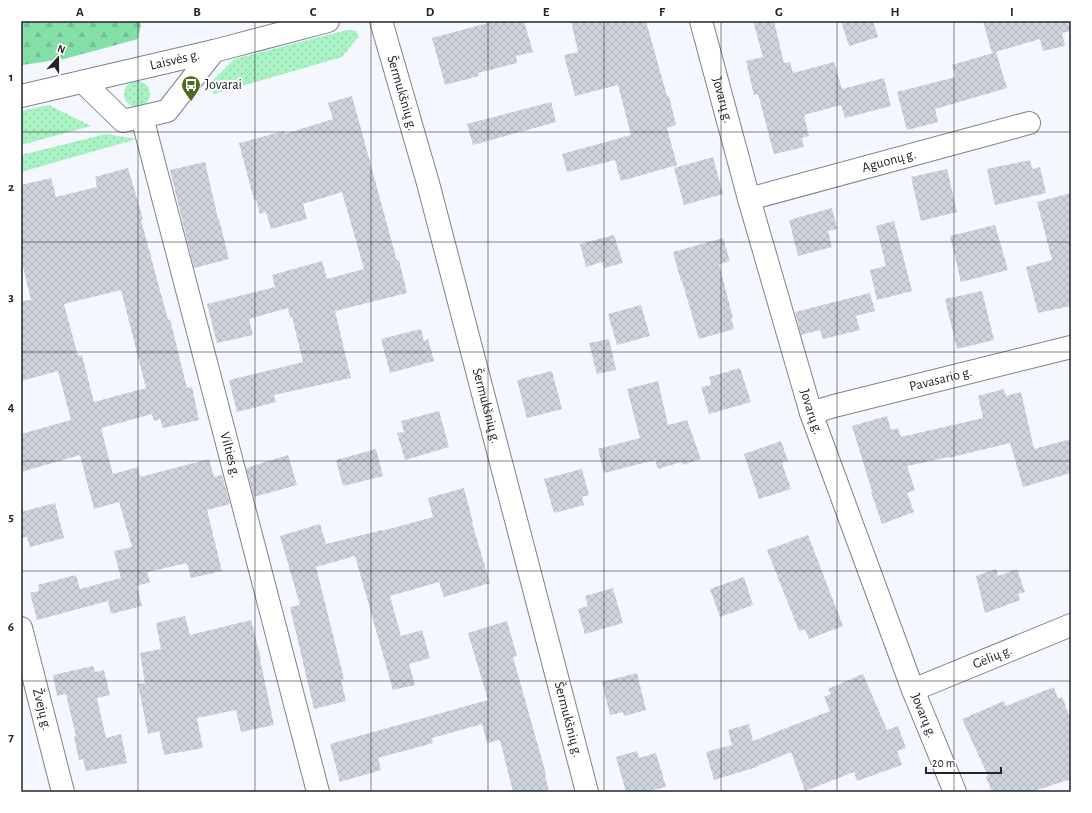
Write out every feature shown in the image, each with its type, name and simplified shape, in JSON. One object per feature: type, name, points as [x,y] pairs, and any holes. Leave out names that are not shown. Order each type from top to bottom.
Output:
[{"type":"street","name":"Laisvės g.","points":[[21,96],[214,51],[328,21]]},
{"type":"street","name":"Šermukšnių g.","points":[[381,21],[428,183],[587,792]]},
{"type":"street","name":"Jovarų g.","points":[[701,21],[749,199],[811,413],[913,690],[955,792]]},
{"type":"street","points":[[83,82],[123,122],[167,111],[214,51]]},
{"type":"street","name":"Vilties g.","points":[[142,117],[318,792]]},
{"type":"street","name":"Aguonų g.","points":[[749,199],[1029,123]]},
{"type":"street","name":"Pavasario g.","points":[[811,413],[1071,347]]},
{"type":"street","name":"Gėlių g.","points":[[913,690],[1071,625]]},
{"type":"street","name":"Žvejų g.","points":[[21,628],[63,792]]},
{"type":"green space","points":[[21,21],[42,21],[44,23],[57,21],[140,21],[141,25],[138,39],[64,59],[22,65]]},
{"type":"green space","points":[[347,30],[356,31],[359,36],[342,57],[214,94],[207,86],[234,59]]},
{"type":"green space","points":[[137,81],[146,85],[150,94],[146,103],[137,107],[128,103],[124,94],[128,85]]},
{"type":"green space","points":[[49,105],[91,126],[21,145],[21,111]]},
{"type":"green space","points":[[106,134],[137,139],[21,172],[21,155]]},
{"type":"building","points":[[495,21],[524,21],[533,52],[516,56],[517,63],[478,73],[479,76],[445,85],[432,38]]},
{"type":"building","points":[[571,21],[646,21],[667,96],[669,96],[676,125],[667,128],[677,165],[621,181],[615,160],[567,172],[562,154],[631,135],[618,85],[575,96],[564,55],[578,52]]},
{"type":"building","points":[[753,21],[774,21],[784,63],[790,62],[793,73],[834,62],[842,89],[884,78],[891,106],[845,118],[841,105],[804,115],[809,136],[802,138],[804,147],[774,154],[758,94],[754,95],[746,61],[763,57]]},
{"type":"building","points":[[841,21],[873,21],[878,37],[849,46]]},
{"type":"building","points":[[983,21],[1071,21],[1071,31],[1062,33],[1065,46],[1043,51],[1040,39],[992,53]]},
{"type":"building","points":[[996,52],[1007,88],[935,109],[938,122],[907,130],[897,92],[956,77],[952,65]]},
{"type":"building","points":[[352,96],[407,293],[335,311],[351,378],[274,395],[276,402],[237,412],[229,380],[303,362],[292,317],[290,317],[288,308],[249,319],[253,335],[217,343],[207,304],[275,287],[272,275],[322,261],[327,279],[364,269],[342,192],[303,204],[307,219],[271,229],[266,212],[260,214],[256,199],[254,200],[239,143],[284,131],[285,134],[333,119],[328,103]]},
{"type":"building","points":[[551,102],[556,122],[473,145],[467,124]]},
{"type":"building","points":[[713,157],[723,194],[684,205],[674,168]]},
{"type":"building","points":[[1030,160],[1032,169],[1040,167],[1046,193],[995,205],[987,169]]},
{"type":"building","points":[[205,162],[229,259],[194,268],[170,170]]},
{"type":"building","points":[[128,168],[143,219],[141,220],[168,320],[170,319],[187,388],[192,387],[199,420],[163,428],[160,419],[154,421],[152,414],[101,428],[113,474],[138,467],[140,477],[209,459],[214,477],[222,475],[230,504],[207,510],[222,571],[191,578],[187,563],[147,572],[150,582],[137,586],[142,606],[111,614],[108,601],[37,620],[30,593],[39,591],[38,585],[76,575],[80,589],[121,578],[114,551],[132,547],[119,502],[94,509],[80,455],[21,472],[21,434],[71,420],[58,371],[21,381],[21,301],[31,300],[21,258],[21,185],[51,178],[56,197],[97,187],[95,177]],"holes":[[[121,290],[146,388],[94,402],[82,355],[78,356],[64,304]]]},
{"type":"building","points":[[947,169],[957,212],[921,221],[911,177]]},
{"type":"building","points":[[1071,193],[1071,306],[1038,313],[1026,267],[1052,260],[1037,202]]},
{"type":"building","points":[[832,208],[837,229],[828,231],[832,247],[798,256],[789,220]]},
{"type":"building","points":[[894,221],[912,291],[877,300],[870,270],[886,266],[876,226]]},
{"type":"building","points":[[995,225],[1008,270],[961,282],[950,236]]},
{"type":"building","points":[[614,235],[623,263],[604,268],[602,262],[586,267],[580,244]]},
{"type":"building","points":[[723,238],[730,261],[719,264],[733,318],[731,318],[734,329],[699,339],[673,252]]},
{"type":"building","points":[[982,291],[994,340],[957,349],[945,299]]},
{"type":"building","points":[[870,293],[875,311],[856,316],[860,330],[823,339],[820,330],[801,335],[795,312]]},
{"type":"building","points":[[641,305],[650,336],[617,345],[608,314]]},
{"type":"building","points":[[421,329],[424,341],[428,339],[434,361],[390,373],[381,339]]},
{"type":"building","points":[[609,339],[616,370],[597,374],[589,343]]},
{"type":"building","points":[[740,368],[751,402],[709,414],[701,387],[711,385],[709,377]]},
{"type":"building","points":[[552,371],[562,409],[527,418],[517,380]]},
{"type":"building","points":[[658,381],[668,425],[687,420],[701,459],[682,465],[681,462],[658,469],[655,460],[604,473],[598,449],[640,438],[627,389]]},
{"type":"building","points":[[1004,389],[1006,396],[1021,392],[1034,449],[1071,439],[1071,473],[1023,487],[1010,443],[907,466],[915,490],[907,493],[914,512],[882,524],[852,426],[887,416],[891,430],[898,428],[901,437],[983,418],[978,396]]},
{"type":"building","points":[[439,411],[449,447],[405,460],[397,433],[404,432],[401,421]]},
{"type":"building","points":[[781,441],[788,461],[782,463],[791,489],[759,499],[744,454]]},
{"type":"building","points":[[376,449],[383,476],[343,486],[336,460]]},
{"type":"building","points":[[288,455],[297,485],[254,497],[246,468]]},
{"type":"building","points":[[582,469],[589,495],[582,497],[584,505],[554,513],[544,479]]},
{"type":"building","points":[[464,488],[472,523],[490,583],[444,597],[439,582],[390,596],[401,636],[422,630],[430,658],[409,664],[415,685],[393,690],[355,556],[316,567],[344,679],[341,680],[346,701],[314,709],[290,607],[300,605],[280,536],[320,524],[326,544],[382,531],[433,517],[428,498]]},
{"type":"building","points":[[55,503],[64,538],[30,547],[27,537],[21,538],[21,512]]},
{"type":"building","points":[[808,535],[843,626],[809,639],[805,629],[799,631],[767,550]]},
{"type":"building","points":[[996,569],[998,576],[1017,569],[1025,592],[1018,594],[1020,600],[985,613],[976,576]]},
{"type":"building","points":[[744,577],[753,605],[720,617],[710,589]]},
{"type":"building","points":[[613,588],[623,623],[585,634],[578,609],[588,606],[585,596]]},
{"type":"building","points":[[185,616],[190,635],[251,620],[261,659],[274,725],[241,732],[236,710],[197,718],[203,748],[164,755],[159,731],[148,734],[138,684],[145,683],[140,653],[161,649],[156,623]]},
{"type":"building","points":[[507,621],[517,656],[513,657],[546,774],[549,792],[513,792],[500,740],[487,743],[482,724],[432,738],[433,743],[378,758],[381,770],[340,782],[330,744],[488,700],[468,633]]},
{"type":"building","points":[[93,666],[95,672],[104,670],[110,695],[97,698],[106,738],[121,734],[127,763],[86,771],[83,759],[79,760],[74,736],[76,736],[66,694],[57,696],[53,675]]},
{"type":"building","points":[[637,673],[646,710],[624,716],[623,712],[610,715],[602,682]]},
{"type":"building","points":[[863,674],[887,730],[898,726],[906,748],[897,751],[902,765],[857,781],[854,772],[805,791],[791,752],[757,767],[714,780],[706,752],[732,745],[728,730],[749,724],[753,741],[830,711],[824,697],[831,694],[828,689]]},
{"type":"building","points":[[1054,687],[1058,699],[1062,697],[1071,720],[1071,779],[1031,792],[992,792],[986,777],[988,776],[962,719],[1004,701],[1006,706]]},
{"type":"building","points":[[637,751],[639,758],[656,753],[666,787],[646,792],[626,792],[616,757]]},
{"type":"place","name":"Jovarai","points":[[191,102]]}]
